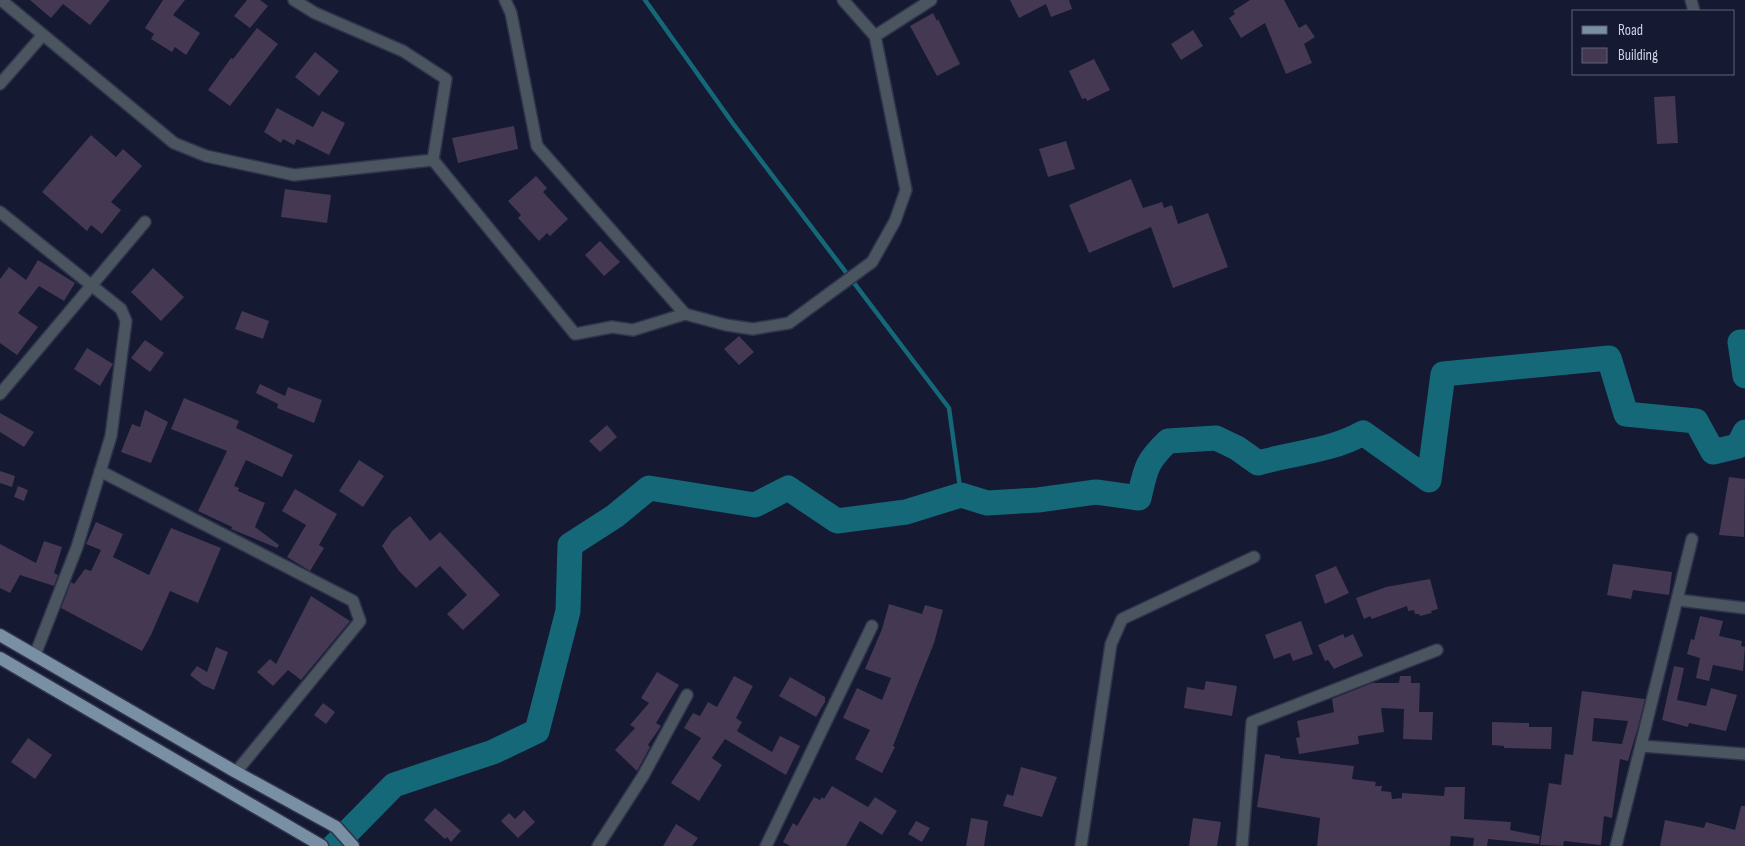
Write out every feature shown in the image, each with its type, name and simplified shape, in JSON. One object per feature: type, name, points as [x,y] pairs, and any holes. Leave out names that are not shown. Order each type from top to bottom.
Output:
[{"type":"main road","points":[[0,635],[236,772],[336,827],[353,846]]},
{"type":"main road","points":[[0,658],[322,846]]},
{"type":"street","points":[[1,0],[42,36],[174,143],[206,156],[294,175],[433,160]]},
{"type":"street","points":[[294,0],[315,13],[403,51],[446,79],[433,160],[575,334],[612,327],[633,330],[685,314],[726,325],[753,329],[790,323],[872,262],[895,221],[906,190],[875,36],[843,0]]},
{"type":"street","points":[[505,0],[511,13],[537,146],[685,314]]},
{"type":"street","points":[[875,36],[931,0]]},
{"type":"street","points":[[0,84],[42,36]]},
{"type":"street","points":[[0,212],[121,309],[126,321],[111,436],[77,548],[35,655]]},
{"type":"street","points":[[2,387],[145,222]]},
{"type":"street","points":[[100,471],[353,601],[360,621],[236,772]]},
{"type":"street","points":[[1616,846],[1692,539]]},
{"type":"street","points":[[1081,846],[1111,644],[1122,618],[1254,557]]},
{"type":"street","points":[[1678,600],[1745,608]]},
{"type":"street","points":[[766,846],[872,626]]},
{"type":"street","points":[[1242,846],[1252,722],[1436,650]]},
{"type":"street","points":[[598,846],[643,776],[687,695]]},
{"type":"street","points":[[1642,746],[1745,754]]},
{"type":"building","points":[[30,0],[110,0],[90,25],[63,4],[51,18]]},
{"type":"building","points":[[163,0],[185,0],[173,15],[200,33],[186,55],[175,47],[172,52],[151,39],[154,34],[145,28]]},
{"type":"building","points":[[247,0],[260,0],[268,6],[250,28],[234,16]]},
{"type":"building","points":[[1010,0],[1069,0],[1072,9],[1051,17],[1046,4],[1019,18]]},
{"type":"building","points":[[1250,0],[1284,0],[1299,28],[1306,24],[1315,37],[1304,44],[1312,63],[1286,74],[1265,23],[1241,38],[1229,18],[1235,14],[1233,11]]},
{"type":"building","points":[[933,13],[937,21],[938,19],[960,64],[937,76],[910,26]]},
{"type":"building","points":[[257,28],[278,44],[230,106],[208,90],[231,58],[233,59]]},
{"type":"building","points":[[1193,30],[1203,46],[1181,60],[1171,44]]},
{"type":"building","points":[[315,52],[339,71],[319,96],[295,77]]},
{"type":"building","points":[[1094,59],[1110,90],[1087,101],[1086,98],[1082,99],[1069,71]]},
{"type":"building","points":[[1675,96],[1678,143],[1657,144],[1654,97]]},
{"type":"building","points":[[277,108],[313,127],[322,111],[345,123],[329,155],[297,139],[294,145],[283,139],[281,143],[264,132]]},
{"type":"building","points":[[514,126],[518,149],[458,163],[452,138]]},
{"type":"building","points":[[91,135],[116,157],[123,149],[142,166],[111,202],[121,210],[102,234],[91,225],[87,231],[42,192]]},
{"type":"building","points":[[1066,141],[1075,169],[1048,177],[1039,149]]},
{"type":"building","points":[[536,176],[547,188],[543,192],[568,219],[550,236],[547,233],[539,241],[518,218],[521,215],[508,201]]},
{"type":"building","points":[[1131,179],[1143,208],[1162,202],[1164,208],[1172,205],[1178,224],[1208,213],[1228,267],[1173,288],[1151,227],[1089,253],[1069,205]]},
{"type":"building","points":[[285,189],[331,195],[327,223],[281,217]]},
{"type":"building","points":[[600,241],[620,262],[604,276],[585,255]]},
{"type":"building","points":[[38,260],[75,283],[64,301],[39,286],[18,313],[38,327],[17,355],[0,343],[0,279],[9,267],[26,280]]},
{"type":"building","points":[[153,268],[184,297],[161,321],[131,292]]},
{"type":"building","points":[[242,311],[269,321],[263,339],[235,329]]},
{"type":"building","points":[[739,336],[754,352],[739,365],[724,349]]},
{"type":"building","points":[[145,340],[164,353],[150,372],[131,358]]},
{"type":"building","points":[[87,348],[113,364],[100,386],[74,369]]},
{"type":"building","points":[[260,384],[285,396],[288,387],[322,400],[314,423],[277,408],[278,404],[256,393]]},
{"type":"building","points":[[184,398],[239,421],[236,428],[293,455],[282,477],[246,460],[234,486],[239,488],[238,491],[265,503],[255,527],[279,545],[277,548],[231,529],[232,527],[198,511],[227,451],[171,429]]},
{"type":"building","points":[[145,410],[168,422],[151,463],[121,452],[132,424],[140,427]]},
{"type":"building","points":[[0,413],[34,432],[24,447],[0,432]]},
{"type":"building","points":[[607,425],[617,437],[600,452],[589,441]]},
{"type":"building","points":[[359,460],[384,476],[363,507],[339,491]]},
{"type":"building","points":[[0,471],[15,476],[12,487],[0,483]]},
{"type":"building","points":[[1729,477],[1745,479],[1744,537],[1719,535]]},
{"type":"building","points":[[18,486],[28,490],[24,501],[14,497]]},
{"type":"building","points":[[295,489],[337,514],[319,545],[324,548],[310,571],[287,557],[306,525],[282,511]]},
{"type":"building","points":[[410,516],[430,541],[440,532],[500,595],[463,630],[447,614],[467,595],[440,566],[416,588],[399,571],[382,546],[392,531]]},
{"type":"building","points":[[96,522],[123,534],[113,557],[149,575],[171,528],[221,548],[198,603],[170,591],[142,651],[61,608],[71,582],[74,584],[85,569],[91,571],[101,550],[86,544]]},
{"type":"building","points":[[44,541],[62,547],[54,573],[58,575],[54,586],[20,575],[10,593],[0,588],[0,544],[36,563]]},
{"type":"building","points":[[1613,564],[1672,572],[1669,595],[1633,590],[1631,599],[1607,595]]},
{"type":"building","points":[[1336,566],[1349,593],[1325,604],[1315,575]]},
{"type":"building","points":[[1430,579],[1438,609],[1431,611],[1432,613],[1420,616],[1415,614],[1414,610],[1408,611],[1407,606],[1372,619],[1370,616],[1364,619],[1356,598],[1386,587]]},
{"type":"building","points":[[311,596],[350,621],[301,680],[288,670],[273,686],[257,672],[270,659],[276,664]]},
{"type":"building","points":[[889,604],[922,614],[925,605],[943,610],[934,643],[893,746],[895,747],[882,773],[855,759],[870,730],[843,718],[857,688],[882,700],[891,678],[865,669],[882,629]]},
{"type":"building","points":[[1700,616],[1723,621],[1719,636],[1742,641],[1741,646],[1745,647],[1743,671],[1713,665],[1709,681],[1696,678],[1700,658],[1687,654],[1691,639],[1694,640]]},
{"type":"building","points":[[1301,621],[1313,654],[1293,661],[1290,653],[1274,659],[1265,635]]},
{"type":"building","points":[[1343,634],[1345,638],[1353,634],[1363,656],[1334,669],[1328,660],[1325,661],[1318,645]]},
{"type":"building","points":[[216,647],[228,652],[214,690],[203,685],[190,675],[197,666],[207,672]]},
{"type":"building","points":[[1674,666],[1684,668],[1677,700],[1706,706],[1711,688],[1737,695],[1726,731],[1689,723],[1688,727],[1662,720]]},
{"type":"building","points":[[657,672],[679,685],[656,723],[661,726],[648,745],[650,747],[637,771],[615,750],[635,728],[630,725],[649,703],[641,698]]},
{"type":"building","points":[[734,676],[753,686],[736,718],[742,722],[737,731],[772,752],[780,736],[800,746],[786,775],[725,739],[712,758],[722,765],[699,801],[671,783],[701,738],[684,728],[693,713],[700,716],[708,702],[717,707]]},
{"type":"building","points":[[1400,676],[1411,676],[1411,683],[1420,683],[1419,712],[1433,712],[1432,740],[1403,739],[1404,709],[1381,708],[1384,732],[1358,736],[1359,744],[1299,754],[1296,738],[1300,737],[1297,721],[1334,712],[1332,699],[1372,683],[1399,683]]},
{"type":"building","points":[[790,677],[825,697],[825,702],[816,717],[779,696]]},
{"type":"building","points":[[1206,681],[1237,686],[1232,716],[1184,708],[1187,687],[1204,690]]},
{"type":"building","points":[[1582,691],[1645,699],[1628,761],[1620,759],[1612,818],[1604,816],[1601,845],[1564,841],[1563,846],[1540,845],[1549,783],[1561,785],[1565,754],[1573,755]],"holes":[[[1594,718],[1628,721],[1622,744],[1592,741]]]},
{"type":"building","points":[[323,703],[335,712],[326,724],[314,715]]},
{"type":"building","points":[[1492,722],[1529,723],[1529,727],[1552,727],[1551,749],[1504,748],[1504,746],[1492,745]]},
{"type":"building","points":[[28,738],[52,755],[35,779],[11,762]]},
{"type":"building","points":[[1265,754],[1280,756],[1280,758],[1354,766],[1352,779],[1376,782],[1375,786],[1382,786],[1381,791],[1391,792],[1392,799],[1402,798],[1402,793],[1444,796],[1445,787],[1465,787],[1464,819],[1511,822],[1510,830],[1540,836],[1539,844],[1488,839],[1487,846],[1473,846],[1474,838],[1451,836],[1450,846],[1317,846],[1320,818],[1257,807]]},
{"type":"building","points":[[1021,767],[1057,777],[1042,817],[1003,806],[1007,794],[1013,796]]},
{"type":"building","points":[[832,786],[868,807],[875,797],[897,811],[882,835],[860,821],[846,846],[790,846],[783,842],[793,823],[797,826],[814,797],[820,800],[822,797],[824,799]]},
{"type":"building","points":[[1741,806],[1745,806],[1745,846],[1660,846],[1665,820],[1704,828],[1706,822],[1735,830]]},
{"type":"building","points":[[435,808],[461,831],[451,842],[424,820]]},
{"type":"building","points":[[524,810],[535,822],[518,838],[501,821],[509,813],[515,819]]},
{"type":"building","points":[[971,818],[988,821],[984,846],[966,846]]},
{"type":"building","points":[[1193,818],[1221,822],[1217,846],[1189,846]]},
{"type":"building","points":[[916,821],[930,828],[922,842],[908,834]]},
{"type":"building","points":[[676,824],[698,838],[692,846],[663,846]]},
{"type":"waterway","points":[[645,0],[734,125],[949,408],[961,495]]},
{"type":"waterway","points":[[1745,342],[1740,342],[1745,376]]},
{"type":"waterway","points":[[334,846],[394,785],[493,752],[537,731],[568,611],[570,545],[615,516],[649,488],[755,505],[788,488],[837,521],[906,512],[961,495],[987,503],[1038,500],[1096,492],[1139,498],[1143,479],[1151,460],[1168,441],[1216,438],[1237,448],[1258,463],[1325,448],[1363,433],[1429,480],[1443,374],[1609,358],[1626,414],[1696,421],[1713,452],[1738,446],[1745,432]]}]
